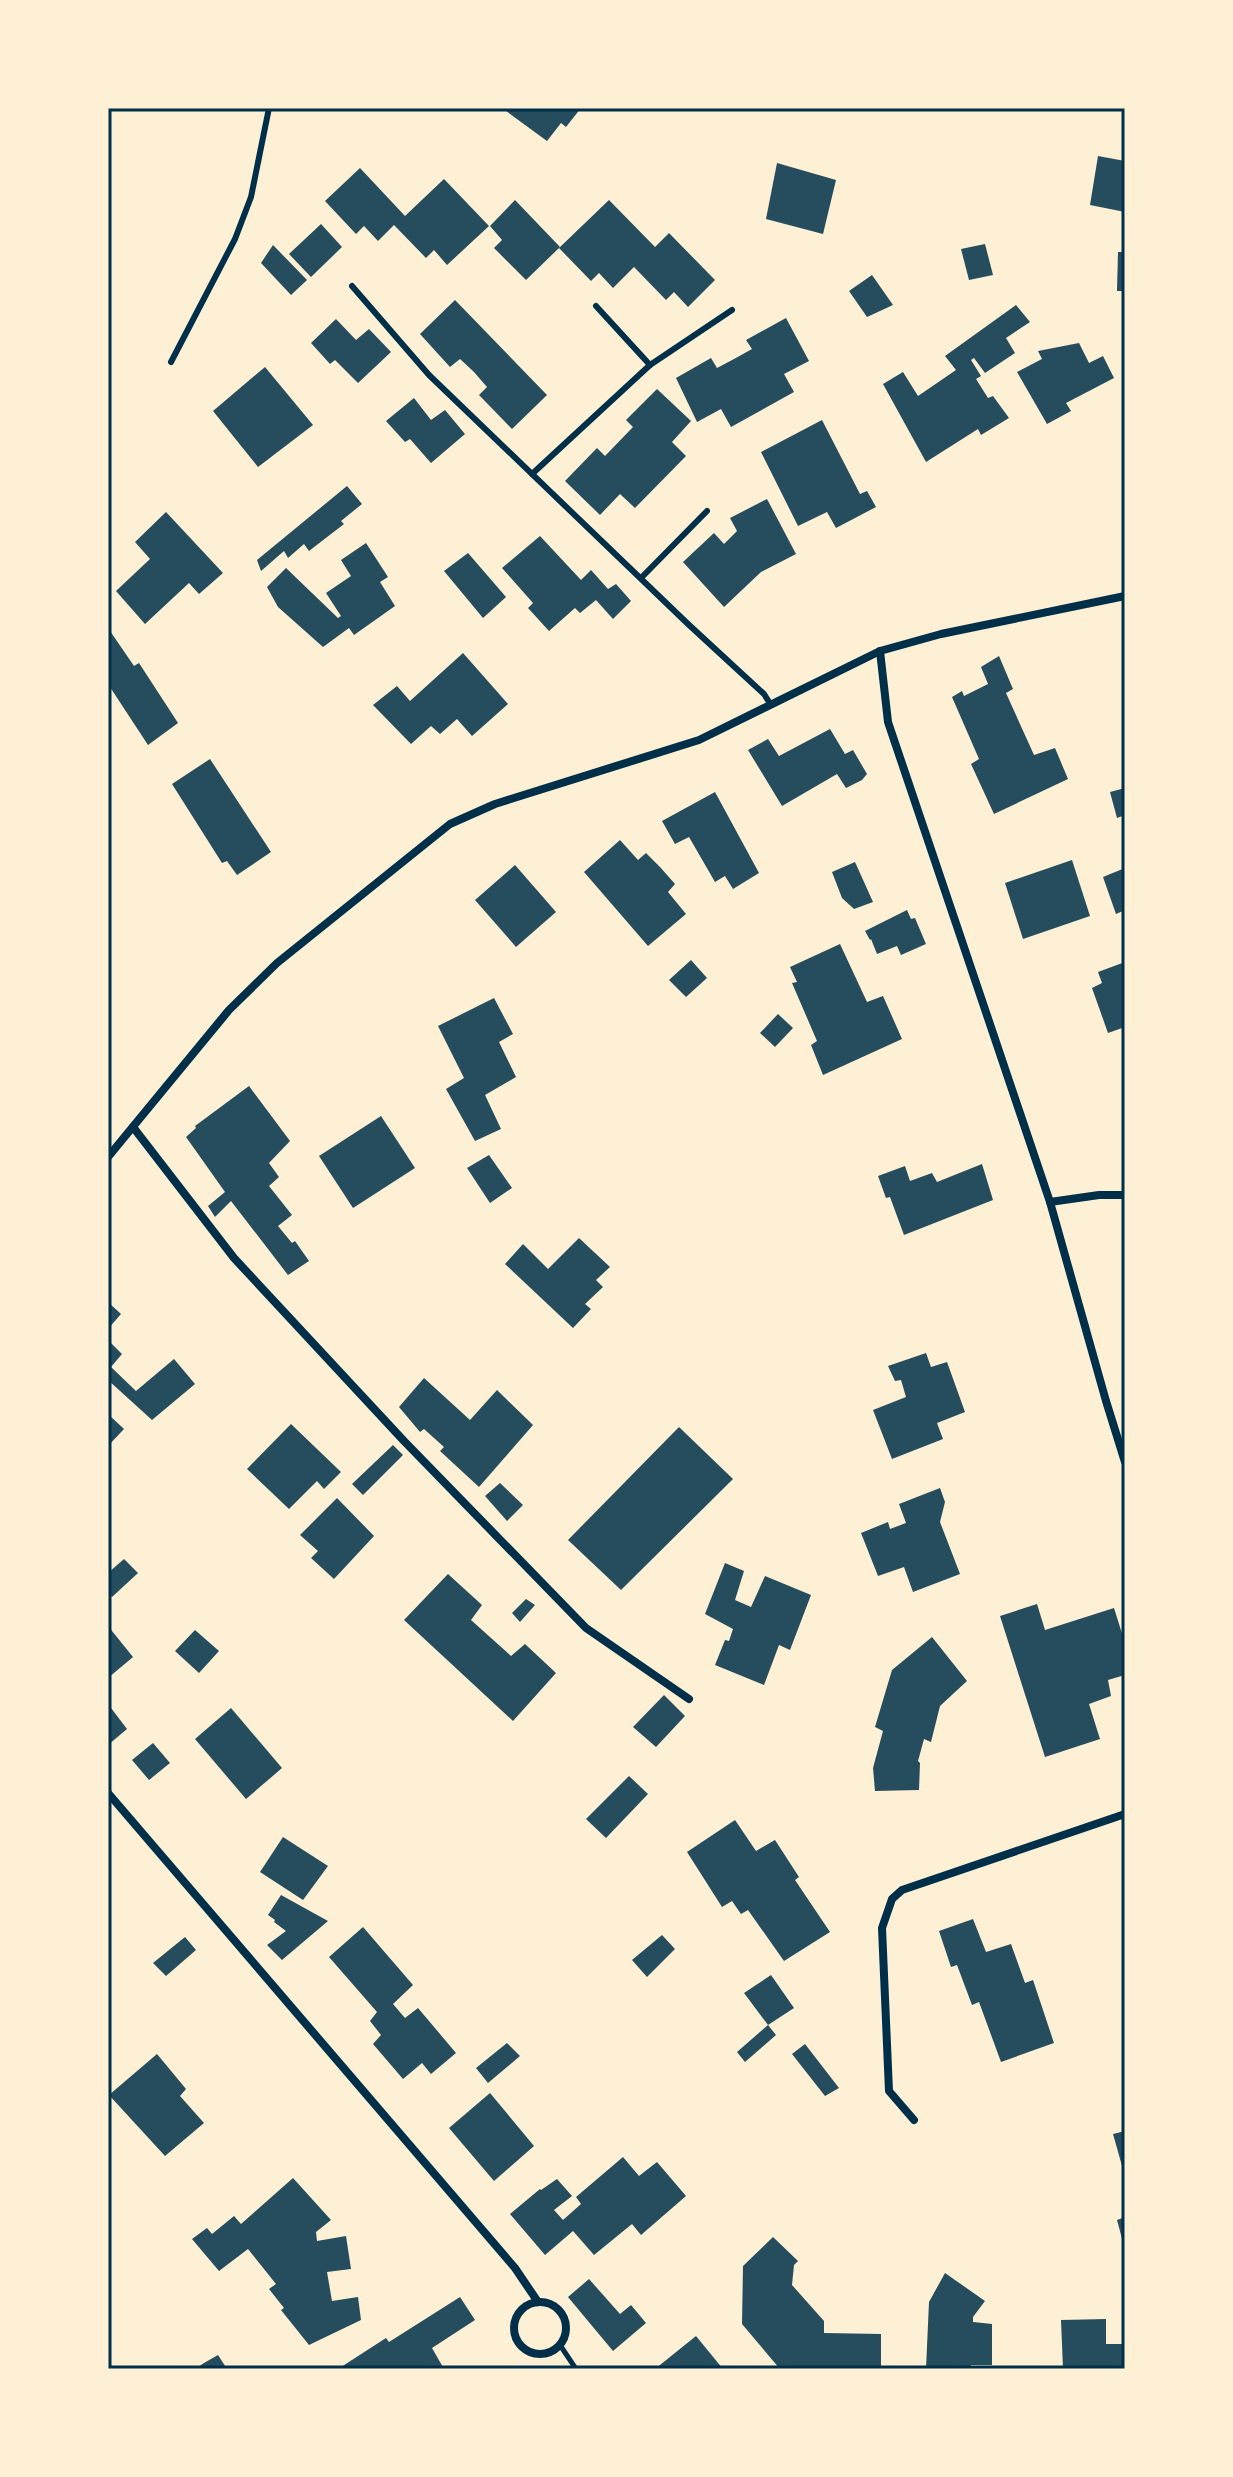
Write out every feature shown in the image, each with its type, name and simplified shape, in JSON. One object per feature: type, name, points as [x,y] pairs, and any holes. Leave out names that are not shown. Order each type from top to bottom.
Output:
[{"type":"street","points":[[108,1157],[229,1010],[277,963],[450,824],[495,804],[699,740],[880,651],[941,634],[1125,596]]},
{"type":"street","points":[[880,651],[888,722],[1050,1202],[1125,1462]]},
{"type":"street","points":[[133,1127],[234,1258],[404,1441],[575,1617],[586,1628],[689,1699]]},
{"type":"street","points":[[1050,1202],[1099,1195],[1125,1195]]},
{"type":"street","points":[[108,1793],[515,2268],[538,2302]]},
{"type":"street","points":[[914,2120],[889,2091],[882,1928],[892,1899],[902,1890],[1125,1814]]},
{"type":"street","points":[[538,2302],[557,2307],[566,2325],[560,2345],[543,2354],[523,2348],[514,2331],[520,2311],[538,2302]]},
{"type":"lane","points":[[171,362],[235,239],[251,197],[269,108]]},
{"type":"lane","points":[[352,286],[429,375],[764,694],[771,705]]},
{"type":"lane","points":[[596,306],[650,365]]},
{"type":"lane","points":[[532,474],[650,365],[732,310]]},
{"type":"lane","points":[[641,578],[707,511]]},
{"type":"path","points":[[560,2345],[576,2369]]},
{"type":"building","points":[[502,108],[581,108],[566,127],[561,123],[547,141]]},
{"type":"building","points":[[1098,156],[1125,161],[1125,212],[1090,205]]},
{"type":"building","points":[[777,163],[836,180],[823,234],[766,219]]},
{"type":"building","points":[[360,168],[405,216],[444,179],[489,226],[447,265],[434,250],[426,258],[394,225],[378,241],[364,226],[356,234],[325,201]]},
{"type":"building","points":[[515,200],[560,247],[526,280],[494,248],[502,240],[490,226]]},
{"type":"building","points":[[609,200],[655,247],[669,233],[715,280],[688,307],[674,292],[666,300],[634,267],[613,288],[599,273],[591,281],[559,248]]},
{"type":"building","points":[[321,224],[342,247],[311,277],[289,254]]},
{"type":"building","points":[[985,244],[993,275],[969,280],[961,249]]},
{"type":"building","points":[[273,245],[307,280],[291,295],[261,263]]},
{"type":"building","points":[[1118,252],[1125,252],[1125,291],[1117,291]]},
{"type":"building","points":[[872,275],[893,305],[867,317],[849,291]]},
{"type":"building","points":[[455,300],[547,395],[512,429],[479,395],[487,387],[474,372],[460,359],[450,367],[420,334]]},
{"type":"building","points":[[1016,305],[1030,322],[1006,338],[1015,353],[985,373],[974,358],[971,360],[981,376],[976,379],[988,398],[993,396],[1009,418],[981,435],[978,429],[926,462],[883,384],[903,372],[918,396],[956,370],[945,356]]},
{"type":"building","points":[[786,318],[809,361],[784,374],[794,392],[731,427],[721,409],[697,422],[676,378],[711,358],[717,368],[734,359],[752,349],[746,340]]},
{"type":"building","points":[[336,319],[356,340],[369,329],[391,352],[358,383],[335,360],[330,364],[311,343]]},
{"type":"building","points":[[1079,343],[1089,363],[1103,356],[1114,378],[1066,403],[1071,411],[1047,424],[1017,372],[1042,359],[1038,351]]},
{"type":"building","points":[[265,367],[313,425],[258,467],[213,411]]},
{"type":"building","points":[[657,389],[691,421],[672,442],[686,456],[635,508],[620,494],[600,515],[565,481],[597,448],[605,456],[633,427],[626,420]]},
{"type":"building","points":[[414,398],[431,420],[445,410],[465,434],[431,463],[410,439],[405,442],[386,421]]},
{"type":"building","points":[[822,420],[860,494],[867,491],[876,507],[836,528],[827,512],[798,526],[761,452]]},
{"type":"building","points":[[347,486],[362,504],[341,521],[344,524],[309,551],[304,544],[288,558],[284,551],[261,571],[257,560]]},
{"type":"building","points":[[767,499],[796,554],[761,572],[724,607],[683,562],[714,533],[724,544],[737,531],[730,518]]},
{"type":"building","points":[[166,512],[223,573],[199,594],[189,583],[145,624],[116,591],[150,559],[135,542]]},
{"type":"building","points":[[540,536],[581,580],[591,570],[608,589],[616,584],[631,601],[613,619],[596,600],[580,613],[575,608],[549,631],[528,608],[533,603],[502,568]]},
{"type":"building","points":[[366,543],[388,577],[380,582],[395,606],[354,635],[349,628],[323,647],[278,607],[267,587],[286,568],[338,618],[341,616],[326,593],[351,576],[341,560]]},
{"type":"building","points":[[468,553],[506,597],[483,618],[444,571]]},
{"type":"building","points":[[108,628],[134,666],[139,663],[178,723],[148,745],[108,684]]},
{"type":"building","points":[[463,653],[508,704],[472,736],[457,719],[440,734],[431,726],[411,744],[373,705],[397,686],[410,701]]},
{"type":"building","points":[[999,656],[1013,689],[1006,693],[1034,755],[1055,748],[1068,779],[994,814],[971,764],[979,759],[952,697],[962,691],[964,696],[988,684],[981,667]]},
{"type":"building","points":[[830,729],[845,754],[853,750],[867,774],[846,788],[837,774],[782,806],[748,750],[768,739],[779,756]]},
{"type":"building","points":[[210,759],[271,852],[237,875],[227,861],[222,863],[172,784]]},
{"type":"building","points":[[1125,788],[1125,815],[1117,818],[1110,792]]},
{"type":"building","points":[[715,792],[759,873],[733,889],[725,876],[715,882],[689,837],[675,844],[662,821]]},
{"type":"building","points":[[620,840],[638,860],[646,853],[660,867],[675,884],[668,892],[686,914],[648,946],[584,872]]},
{"type":"building","points":[[1072,860],[1090,916],[1023,939],[1005,883]]},
{"type":"building","points":[[855,862],[873,902],[854,909],[842,898],[832,872]]},
{"type":"building","points":[[515,865],[556,912],[516,947],[475,900]]},
{"type":"building","points":[[1125,868],[1125,910],[1116,914],[1103,877]]},
{"type":"building","points":[[907,910],[911,919],[915,918],[926,944],[901,955],[897,946],[877,954],[865,931]]},
{"type":"building","points":[[840,944],[867,1002],[883,996],[902,1039],[823,1075],[811,1045],[817,1041],[792,983],[797,982],[790,967]]},
{"type":"building","points":[[691,960],[707,978],[686,997],[669,980]]},
{"type":"building","points":[[1125,962],[1125,1027],[1108,1033],[1092,988],[1102,983],[1098,972]]},
{"type":"building","points":[[494,998],[513,1034],[499,1042],[516,1077],[485,1095],[501,1129],[475,1141],[446,1089],[464,1078],[438,1026]]},
{"type":"building","points":[[778,1014],[793,1028],[775,1047],[760,1033]]},
{"type":"building","points":[[249,1086],[290,1141],[269,1163],[279,1177],[269,1186],[292,1215],[278,1226],[292,1243],[295,1241],[309,1261],[288,1275],[231,1201],[215,1217],[208,1206],[225,1192],[186,1137],[195,1126]]},
{"type":"building","points":[[381,1116],[415,1168],[353,1208],[319,1156]]},
{"type":"building","points":[[489,1155],[512,1188],[490,1203],[467,1168]]},
{"type":"building","points":[[982,1164],[993,1200],[904,1235],[890,1197],[886,1198],[878,1176],[905,1166],[910,1181],[932,1173],[937,1182]]},
{"type":"building","points":[[579,1238],[610,1267],[596,1280],[603,1287],[585,1304],[591,1309],[573,1328],[505,1264],[523,1244],[548,1269]]},
{"type":"building","points":[[108,1302],[121,1314],[108,1329]]},
{"type":"building","points":[[108,1340],[122,1354],[111,1367],[136,1391],[174,1359],[195,1384],[152,1420],[108,1380]]},
{"type":"building","points":[[926,1353],[931,1367],[947,1362],[965,1412],[937,1423],[943,1439],[892,1459],[873,1410],[906,1397],[901,1380],[895,1381],[888,1366]]},
{"type":"building","points":[[424,1378],[470,1420],[497,1390],[533,1425],[479,1487],[440,1451],[444,1447],[424,1429],[420,1432],[399,1407]]},
{"type":"building","points":[[108,1414],[124,1429],[108,1446]]},
{"type":"building","points":[[291,1424],[341,1472],[324,1489],[317,1481],[289,1509],[247,1469]]},
{"type":"building","points":[[679,1427],[733,1479],[621,1590],[568,1540]]},
{"type":"building","points":[[393,1445],[403,1455],[363,1495],[352,1484]]},
{"type":"building","points":[[500,1483],[523,1505],[507,1521],[485,1496]]},
{"type":"building","points":[[940,1488],[945,1502],[940,1522],[960,1574],[913,1592],[904,1567],[878,1576],[861,1533],[888,1522],[890,1529],[906,1523],[899,1504]]},
{"type":"building","points":[[337,1498],[374,1536],[334,1579],[311,1558],[318,1551],[300,1535]]},
{"type":"building","points":[[124,1559],[138,1573],[112,1597],[108,1593],[108,1573]]},
{"type":"building","points":[[725,1563],[744,1571],[735,1600],[751,1607],[765,1576],[811,1595],[790,1650],[779,1645],[764,1685],[715,1665],[733,1629],[705,1614]]},
{"type":"building","points":[[448,1574],[482,1605],[471,1620],[511,1656],[525,1644],[556,1673],[513,1721],[404,1620]]},
{"type":"building","points":[[526,1599],[535,1605],[520,1622],[512,1613]]},
{"type":"building","points":[[1037,1604],[1045,1630],[1114,1608],[1125,1643],[1125,1675],[1108,1680],[1111,1696],[1089,1704],[1100,1739],[1045,1757],[1000,1616]]},
{"type":"building","points":[[108,1626],[133,1657],[108,1678]]},
{"type":"building","points":[[195,1630],[219,1651],[199,1673],[175,1651]]},
{"type":"building","points":[[932,1637],[967,1681],[940,1706],[931,1742],[924,1739],[918,1761],[919,1790],[875,1791],[873,1768],[883,1731],[875,1727],[892,1670]]},
{"type":"building","points":[[664,1695],[685,1716],[656,1747],[633,1727]]},
{"type":"building","points":[[108,1704],[127,1729],[108,1745]]},
{"type":"building","points":[[231,1708],[282,1768],[246,1799],[195,1739]]},
{"type":"building","points":[[153,1743],[170,1763],[149,1780],[132,1760]]},
{"type":"building","points":[[629,1776],[648,1794],[606,1838],[586,1819]]},
{"type":"building","points":[[735,1820],[756,1851],[775,1840],[799,1877],[795,1880],[830,1932],[784,1961],[748,1910],[741,1914],[732,1901],[722,1907],[687,1852]]},
{"type":"building","points":[[283,1837],[328,1866],[303,1900],[260,1872]]},
{"type":"building","points":[[281,1895],[328,1921],[282,1960],[267,1945],[286,1931],[268,1915]]},
{"type":"building","points":[[973,1919],[986,1952],[1011,1944],[1025,1983],[1033,1980],[1054,2043],[1001,2062],[979,2002],[972,2005],[957,1965],[951,1967],[939,1931]]},
{"type":"building","points":[[363,1927],[413,1985],[393,2004],[405,2018],[418,2008],[456,2053],[431,2074],[422,2063],[403,2079],[373,2044],[381,2035],[370,2021],[377,2012],[329,1957]]},
{"type":"building","points":[[662,1935],[675,1949],[647,1977],[632,1960]]},
{"type":"building","points":[[185,1937],[196,1950],[166,1976],[153,1963]]},
{"type":"building","points":[[771,1975],[794,2008],[768,2025],[744,1993]]},
{"type":"building","points":[[768,2025],[776,2035],[745,2062],[737,2052]]},
{"type":"building","points":[[507,2043],[520,2056],[488,2083],[476,2068]]},
{"type":"building","points":[[805,2044],[839,2088],[825,2096],[792,2054]]},
{"type":"building","points":[[157,2054],[186,2089],[180,2096],[204,2123],[165,2156],[109,2095]]},
{"type":"building","points":[[490,2093],[534,2146],[494,2181],[449,2128]]},
{"type":"building","points":[[1125,2131],[1125,2173],[1124,2173],[1113,2134]]},
{"type":"building","points":[[623,2157],[639,2176],[657,2162],[686,2196],[641,2235],[632,2224],[594,2255],[573,2231],[545,2255],[510,2214],[557,2179],[572,2196],[554,2210],[563,2220],[581,2204],[576,2197]]},
{"type":"building","points":[[293,2178],[331,2220],[316,2232],[317,2241],[346,2236],[351,2269],[327,2272],[332,2301],[358,2297],[361,2320],[309,2345],[281,2310],[284,2308],[269,2289],[276,2284],[248,2249],[219,2271],[192,2239],[207,2228],[212,2234],[234,2216],[241,2224]]},
{"type":"building","points":[[1125,2217],[1125,2246],[1124,2246],[1117,2220]]},
{"type":"building","points":[[773,2237],[798,2261],[794,2265],[792,2285],[824,2321],[824,2333],[881,2334],[881,2367],[780,2369],[742,2324],[743,2266]]},
{"type":"building","points":[[945,2273],[985,2301],[973,2317],[973,2322],[992,2324],[992,2365],[971,2365],[971,2369],[926,2369],[929,2302]]},
{"type":"building","points":[[589,2279],[620,2314],[631,2305],[646,2323],[613,2351],[568,2297]]},
{"type":"building","points":[[460,2297],[475,2320],[432,2348],[444,2369],[338,2369],[386,2338],[389,2342]]},
{"type":"building","points":[[1106,2319],[1106,2344],[1125,2344],[1125,2369],[1063,2369],[1061,2320]]},
{"type":"building","points":[[696,2336],[723,2369],[655,2369]]},
{"type":"building","points":[[218,2355],[227,2369],[195,2369],[204,2363]]}]
